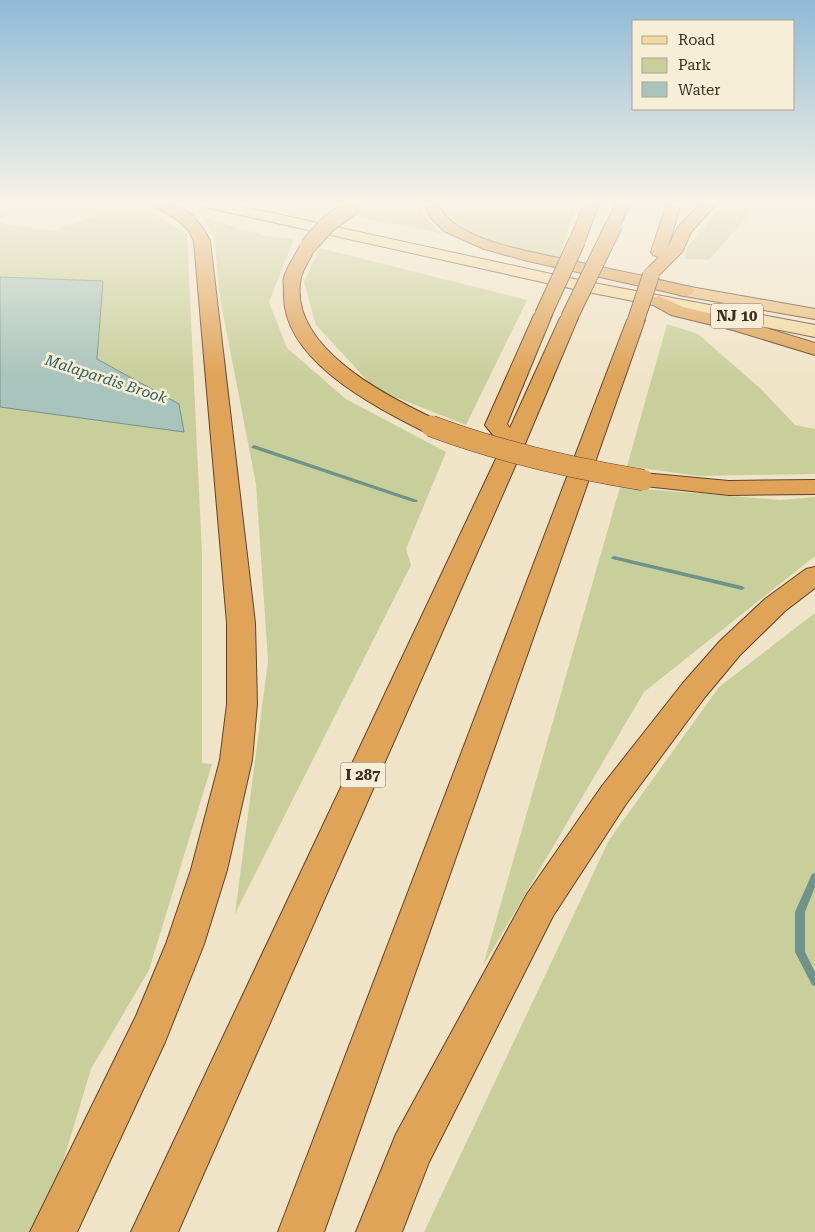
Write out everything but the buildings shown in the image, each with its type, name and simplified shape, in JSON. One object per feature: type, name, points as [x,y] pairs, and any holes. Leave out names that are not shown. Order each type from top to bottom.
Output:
[{"type":"highway","points":[[52,1232],[151,1028],[185,944],[208,870],[236,760],[242,704],[242,623],[204,260]]},
{"type":"highway","points":[[299,260],[294,272],[292,288],[293,307],[298,324],[307,338],[319,353],[362,390],[393,408],[431,426],[471,441],[533,460],[643,480],[729,488],[815,487]]},
{"type":"highway","points":[[548,260],[685,291]]},
{"type":"highway","points":[[556,316],[572,260]]},
{"type":"highway","name":"I 287","points":[[154,1232],[513,446],[556,316],[591,260]]},
{"type":"highway","points":[[301,1232],[647,311],[651,275],[656,260]]},
{"type":"highway","points":[[651,275],[665,260]]},
{"type":"highway","name":"NJ 10","points":[[685,291],[815,314]]},
{"type":"highway","points":[[647,311],[677,311],[740,326],[815,349]]},
{"type":"highway","points":[[379,1232],[412,1150],[540,905],[614,795],[694,690],[730,648],[775,606],[815,575]]},
{"type":"main road","name":"NJ 10","points":[[440,260],[647,311],[815,331]]},
{"type":"main road","name":"NJ 10","points":[[528,260],[685,291]]},
{"type":"green space","points":[[0,260],[188,260],[202,554],[202,763],[212,764],[149,970],[91,1069],[59,1175],[29,1232],[0,1232],[0,407],[184,431],[179,404],[97,359],[103,281],[0,277]]},
{"type":"green space","points":[[216,260],[285,260],[269,302],[287,348],[346,399],[446,452],[406,549],[411,565],[235,914],[268,661],[256,484],[220,298]]},
{"type":"green space","points":[[314,260],[370,260],[527,300],[466,425],[375,389],[316,325],[304,282]]},
{"type":"green space","points":[[667,324],[698,334],[761,389],[795,425],[815,429],[815,474],[698,476],[627,466]]},
{"type":"green space","points":[[620,487],[780,500],[815,497],[815,556],[644,692],[483,966]]},
{"type":"green space","points":[[815,613],[815,1232],[424,1232],[609,840],[719,687]]},
{"type":"water","points":[[0,277],[103,281],[97,359],[179,404],[184,432],[0,407]]},
{"type":"waterway","name":"Malapardis Brook","points":[[254,447],[415,501]]},
{"type":"waterway","name":"Malapardis Brook","points":[[614,558],[742,588]]},
{"type":"waterway","points":[[815,877],[800,912],[800,952],[815,982]]}]
